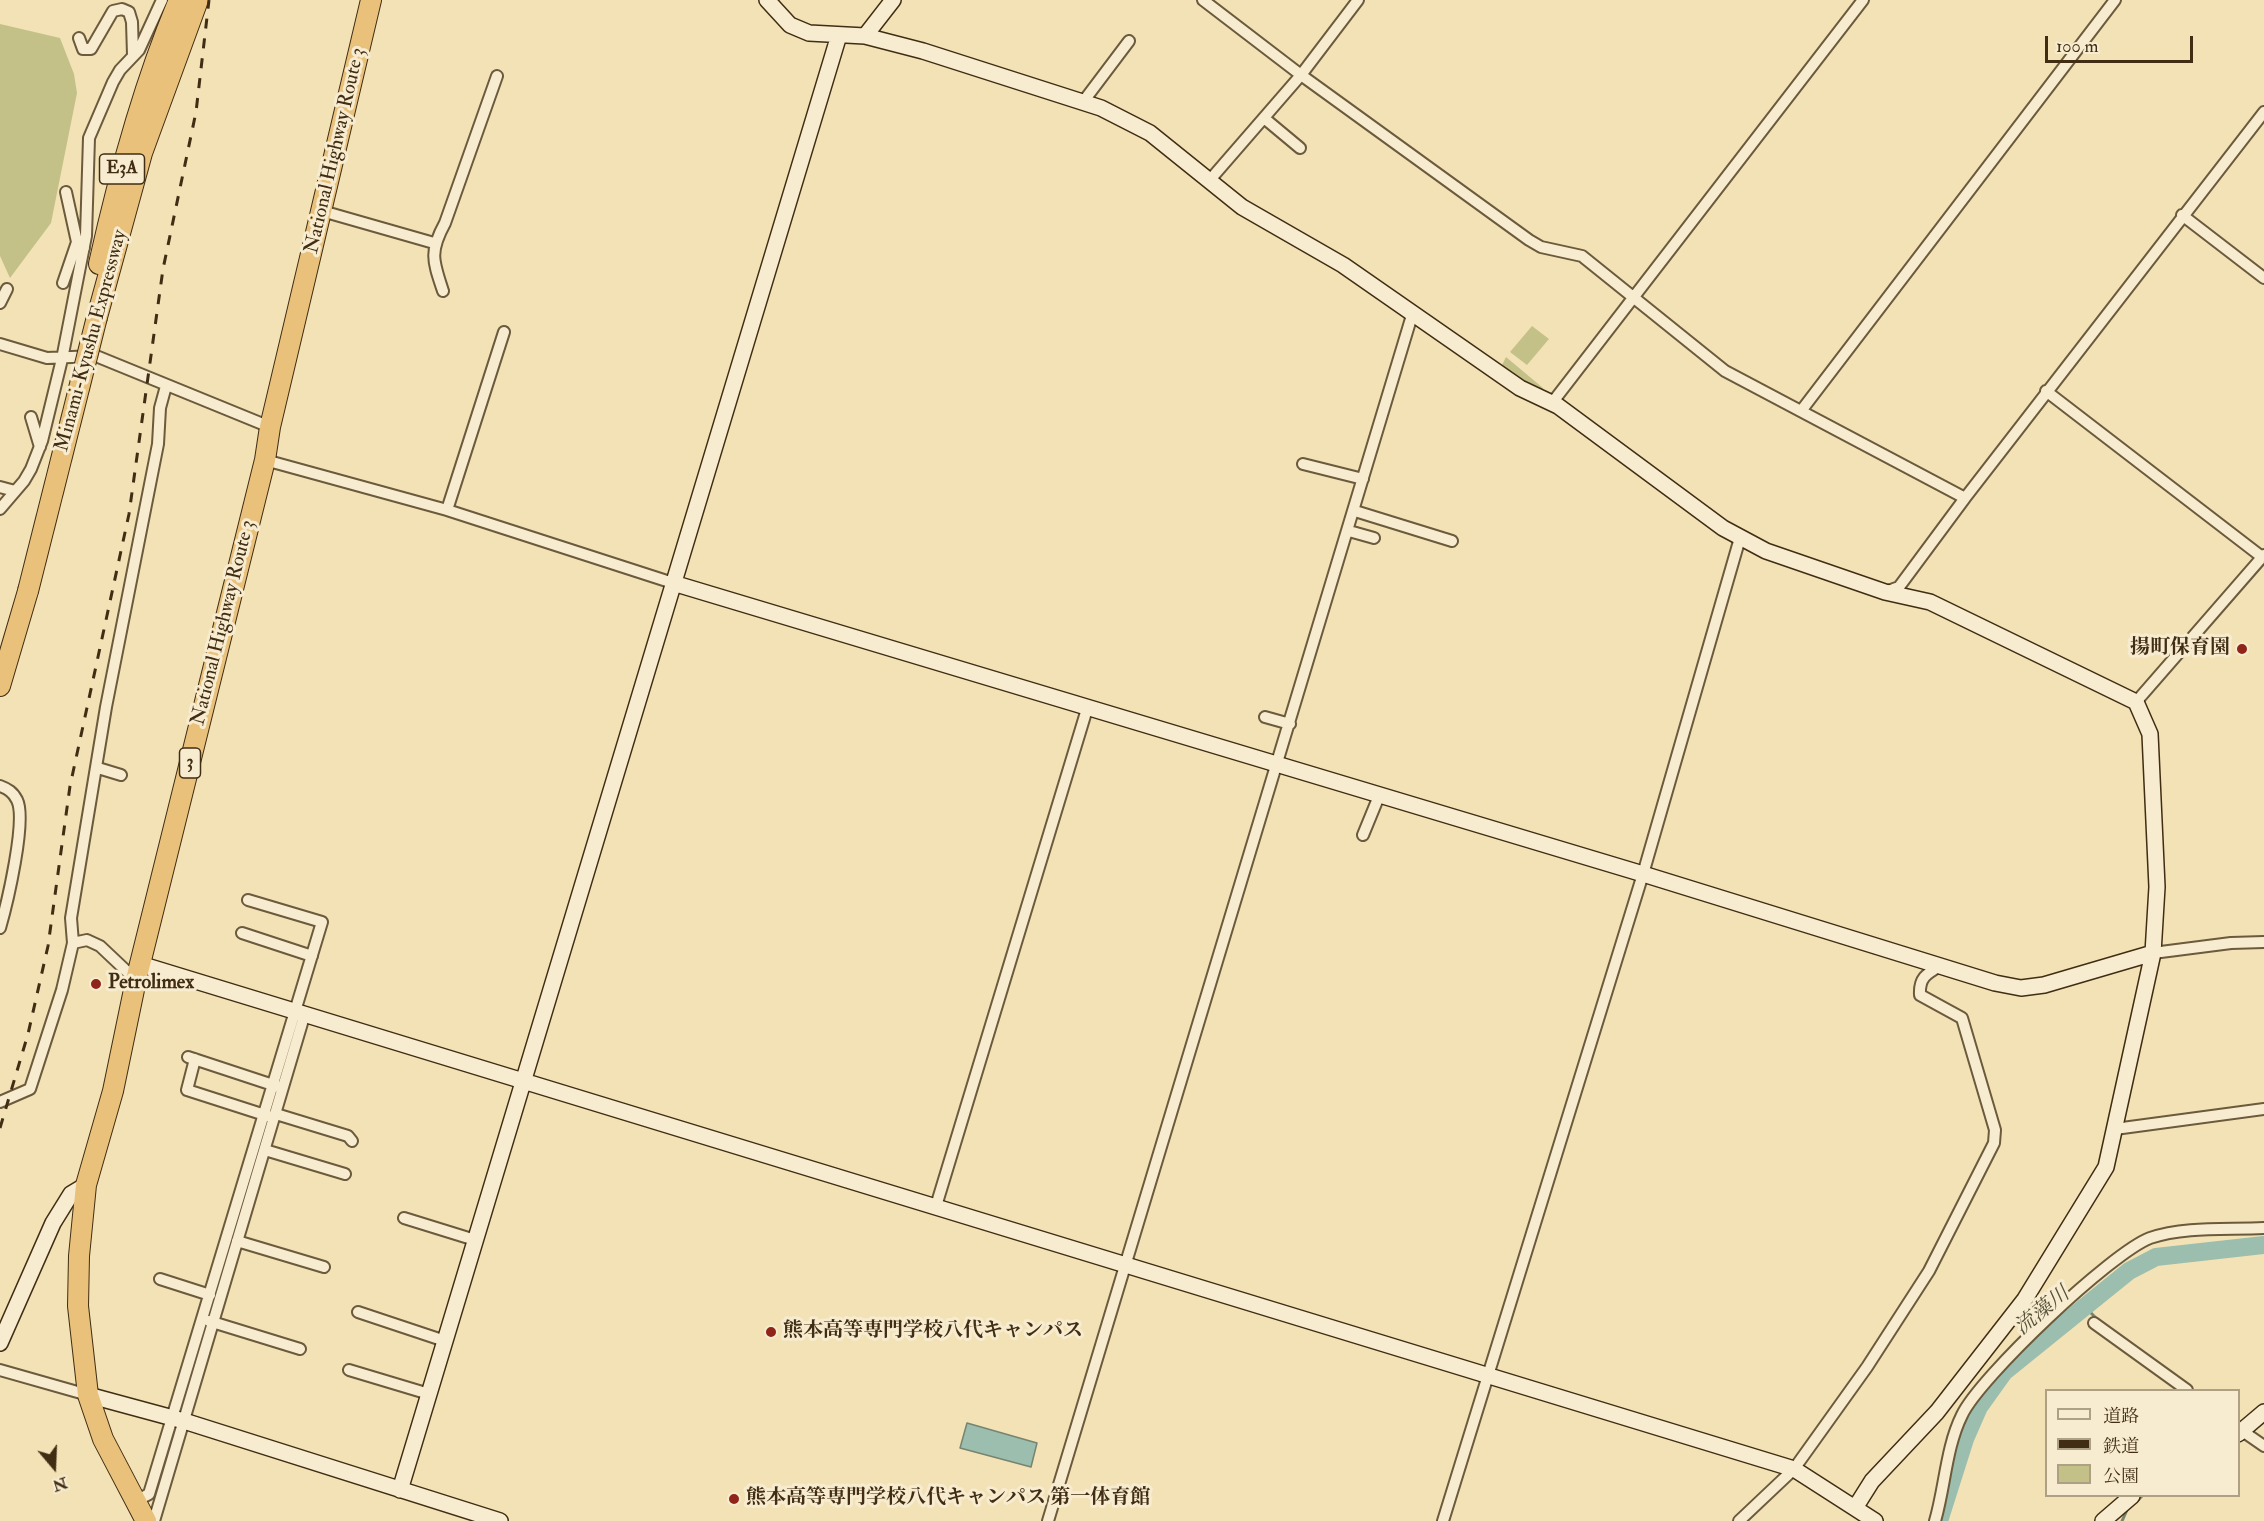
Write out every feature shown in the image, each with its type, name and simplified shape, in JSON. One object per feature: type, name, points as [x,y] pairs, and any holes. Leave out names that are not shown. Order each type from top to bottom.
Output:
[{"type":"highway","name":"Minami-Kyushu Expressway","points":[[0,686],[92,316],[142,153],[176,30],[180,0]]},
{"type":"highway","name":"Minami-Kyushu Expressway","points":[[176,30],[198,0]]},
{"type":"highway","name":"National Highway Route 3","points":[[146,1521],[141,1498],[103,1439],[88,1395],[78,1306],[79,1256],[86,1185],[113,1091],[138,972],[265,460],[270,427],[371,0]]},
{"type":"highway","name":"Minami-Kyushu Expressway","points":[[0,662],[24,590]]},
{"type":"street","points":[[0,509],[31,476],[62,359],[80,245],[89,138],[113,82],[139,50],[162,0]]},
{"type":"street","points":[[766,0],[790,26],[809,33],[866,36],[1083,102],[1150,133],[1242,207],[1342,265],[1520,388],[1552,404],[1607,440],[1723,528],[1740,538],[1766,551],[1885,592],[1930,602],[2136,702],[2150,734],[2157,886],[2153,953],[2107,1162],[2025,1299],[1937,1412],[1872,1481],[1856,1508]]},
{"type":"street","points":[[866,36],[893,0]]},
{"type":"street","points":[[1203,0],[1301,75],[1528,240],[1541,247],[1582,256],[1725,370],[1965,498]]},
{"type":"street","points":[[1209,181],[1301,75],[1358,0]]},
{"type":"street","points":[[1552,404],[1863,0]]},
{"type":"street","points":[[1801,411],[2115,0]]},
{"type":"street","points":[[79,38],[83,49],[91,49],[113,11],[122,9],[129,12],[132,22],[133,55]]},
{"type":"street","points":[[400,1490],[839,35]]},
{"type":"street","points":[[1083,102],[1129,41]]},
{"type":"street","points":[[443,291],[433,260],[434,243],[446,223],[497,76]]},
{"type":"street","points":[[1885,592],[1899,586],[2046,391],[2264,112]]},
{"type":"street","points":[[1264,118],[1300,148]]},
{"type":"street","points":[[63,283],[80,245],[66,192]]},
{"type":"street","points":[[322,211],[434,243]]},
{"type":"street","points":[[2182,215],[2264,278]]},
{"type":"street","points":[[0,303],[7,289]]},
{"type":"street","points":[[1048,1521],[1349,531],[1413,312]]},
{"type":"street","points":[[447,510],[504,332]]},
{"type":"street","points":[[0,344],[47,358],[96,356],[270,427]]},
{"type":"street","points":[[0,1102],[30,1089],[62,990],[73,943],[71,918],[98,768],[106,707],[158,444],[160,408],[166,386]]},
{"type":"street","points":[[2046,391],[2263,556],[2136,702]]},
{"type":"street","points":[[31,417],[40,447]]},
{"type":"street","points":[[265,460],[447,510],[673,583],[1087,709],[1643,874],[1940,966],[2021,988],[2044,985],[2153,953],[2230,943],[2264,942]]},
{"type":"street","points":[[1303,464],[1363,479]]},
{"type":"street","points":[[0,487],[15,491]]},
{"type":"street","points":[[1355,511],[1452,541]]},
{"type":"street","points":[[1349,531],[1374,538]]},
{"type":"street","points":[[1443,1521],[1643,874],[1740,538]]},
{"type":"street","points":[[936,1206],[1087,709]]},
{"type":"street","points":[[1265,717],[1290,724]]},
{"type":"street","points":[[98,768],[121,775]]},
{"type":"street","points":[[0,786],[9,789],[18,801],[21,820],[7,905],[0,928]]},
{"type":"street","points":[[1363,835],[1379,796]]},
{"type":"street","points":[[153,1521],[178,1419],[207,1321],[228,1272],[265,1150],[278,1086],[300,1012],[322,922],[248,900]]},
{"type":"street","points":[[242,933],[312,956]]},
{"type":"street","points":[[73,943],[87,940],[100,946],[138,972],[300,1012],[1794,1469],[1875,1521]]},
{"type":"street","points":[[1739,1521],[1794,1469],[1867,1367],[1929,1271],[1994,1143],[1995,1130],[1962,1018],[1920,994],[1919,984],[1925,974],[1940,966]]},
{"type":"street","points":[[278,1086],[191,1058],[187,1090],[348,1136],[352,1141]]},
{"type":"street","points":[[2115,1129],[2264,1109]]},
{"type":"street","points":[[207,1321],[210,1295],[272,1115]]},
{"type":"street","points":[[265,1150],[345,1174]]},
{"type":"street","points":[[0,1343],[53,1223],[70,1194],[86,1185]]},
{"type":"street","points":[[404,1218],[475,1240]]},
{"type":"street","points":[[1935,1521],[1955,1435],[1969,1401],[2042,1325],[2110,1262],[2130,1248],[2163,1234],[2264,1228]]},
{"type":"street","points":[[237,1241],[324,1267]]},
{"type":"street","points":[[216,1276],[228,1272]]},
{"type":"street","points":[[160,1279],[210,1295]]},
{"type":"street","points":[[358,1312],[445,1341]]},
{"type":"street","points":[[207,1321],[300,1349]]},
{"type":"street","points":[[2094,1323],[2186,1389]]},
{"type":"street","points":[[0,1370],[178,1419],[500,1521]]},
{"type":"street","points":[[349,1370],[429,1394]]},
{"type":"street","points":[[2264,1412],[2244,1433],[2264,1446]]},
{"type":"street","points":[[141,1498],[178,1419]]},
{"type":"street","points":[[141,1498],[162,1491]]},
{"type":"street","points":[[2103,1521],[2131,1497]]},
{"type":"green space","points":[[0,24],[60,38],[74,74],[77,93],[51,223],[10,278],[0,256]]},
{"type":"green space","points":[[1532,326],[1549,339],[1527,365],[1510,352]]},
{"type":"green space","points":[[1506,357],[1543,388],[1542,392],[1500,369]]},
{"type":"shaded area","points":[[967,1423],[1037,1443],[1031,1467],[960,1448]]},
{"type":"waterway","name":"流藻川","points":[[1939,1521],[1965,1439],[1979,1407],[2004,1372],[2129,1271],[2156,1257],[2264,1245]]},
{"type":"waterway","points":[[2092,1304],[2091,1313],[2095,1317]]},
{"type":"waterway","points":[[2137,1501],[2141,1497]]},
{"type":"waterway","points":[[2122,1521],[2127,1510]]},
{"type":"railway","points":[[0,1128],[28,1034],[48,946],[70,786],[129,514],[163,269],[196,112],[209,0]]},
{"type":"place","name":"揚町保育園","points":[[2242,649]]},
{"type":"place","name":"Petrolimex","points":[[96,984]]},
{"type":"place","name":"熊本高等専門学校八代キャンパス","points":[[771,1332]]},
{"type":"place","name":"熊本高等専門学校八代キャンパス 第一体育館","points":[[734,1499]]}]
